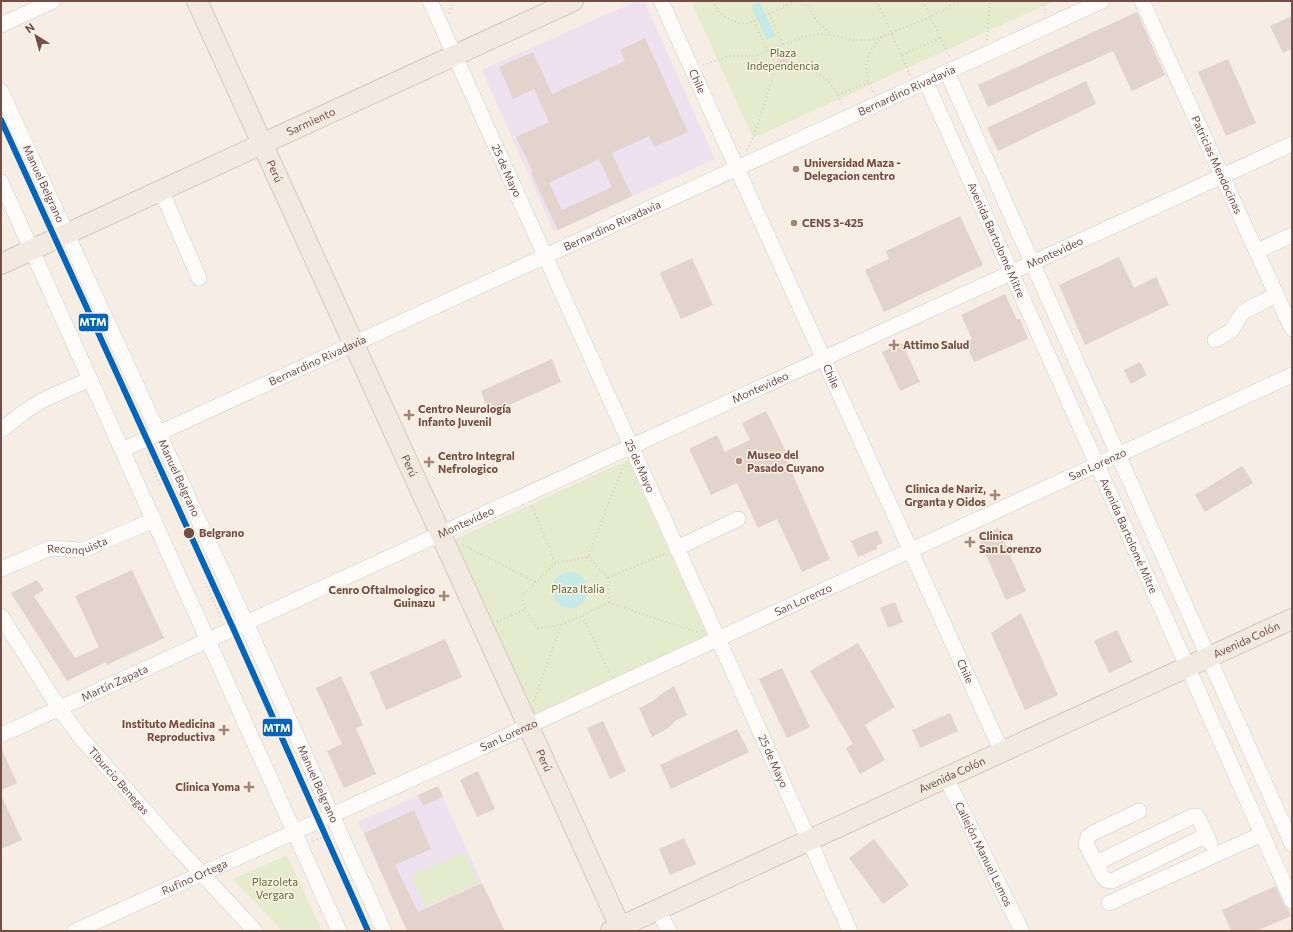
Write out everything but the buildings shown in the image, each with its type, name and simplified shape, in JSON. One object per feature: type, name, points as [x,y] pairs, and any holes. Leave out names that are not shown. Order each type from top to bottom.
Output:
[{"type":"main road","name":"Perú","points":[[197,1],[484,628],[618,930]]},
{"type":"main road","name":"Sarmiento","points":[[1,264],[573,1]]},
{"type":"main road","name":"Avenida Colón","points":[[618,930],[809,840],[1292,619]]},
{"type":"street","points":[[1,25],[53,1]]},
{"type":"street","name":"25 de Mayo","points":[[430,1],[850,931]]},
{"type":"street","name":"Chile","points":[[661,1],[1002,752]]},
{"type":"street","name":"Bernardino Rivadavia","points":[[122,450],[1102,1]]},
{"type":"street","name":"Patricias Mendocinas","points":[[1142,1],[1292,329]]},
{"type":"street","points":[[947,72],[1292,844]]},
{"type":"street","name":"Avenida Bartolomé Mitre","points":[[926,82],[1292,901]]},
{"type":"street","name":"Manuel Belgrano","points":[[1,91],[246,623],[384,931]]},
{"type":"street","name":"Montevideo","points":[[225,625],[246,623],[1292,144]]},
{"type":"street","points":[[1,182],[40,246],[90,379],[339,931]]},
{"type":"street","points":[[161,190],[199,278]]},
{"type":"street","points":[[1256,252],[1292,235]]},
{"type":"street","points":[[1215,340],[1231,331],[1243,312],[1276,295]]},
{"type":"street","name":"San Lorenzo","points":[[313,824],[1292,375]]},
{"type":"street","points":[[1,430],[24,412],[41,402],[90,379]]},
{"type":"street","points":[[677,548],[738,519]]},
{"type":"street","name":"Reconquista","points":[[1,569],[48,549],[83,550],[154,520]]},
{"type":"street","name":"Tiburcio Benegas","points":[[1,616],[59,708],[81,738],[201,874],[255,931]]},
{"type":"street","name":"Martín Zapata","points":[[1,735],[208,640],[225,625]]},
{"type":"street","name":"Callejón Manuel Lemos","points":[[946,778],[1022,931]]},
{"type":"street","points":[[1139,812],[1088,837],[1086,844],[1106,880],[1112,881],[1207,835]]},
{"type":"street","points":[[1096,863],[1193,816],[1197,816],[1200,821],[1216,855]]},
{"type":"street","name":"Rufino Ortega","points":[[75,931],[313,824]]},
{"type":"street","points":[[1109,903],[1262,834]]},
{"type":"street","points":[[658,910],[669,931]]},
{"type":"path","points":[[712,1],[720,13],[730,20],[738,23],[749,23],[796,1]]},
{"type":"path","points":[[804,1],[817,22],[832,35]]},
{"type":"path","points":[[877,1],[907,68]]},
{"type":"path","points":[[923,1],[946,50]]},
{"type":"path","points":[[718,59],[729,56],[755,56],[802,37],[818,34],[832,35],[853,40],[870,40],[892,33],[930,17],[959,1]]},
{"type":"path","points":[[988,31],[990,1]]},
{"type":"path","points":[[1043,1],[1044,6]]},
{"type":"path","points":[[769,14],[783,44]]},
{"type":"path","points":[[754,21],[768,52]]},
{"type":"path","points":[[869,85],[866,73],[869,54],[873,46],[883,36]]},
{"type":"path","points":[[902,55],[940,38]]},
{"type":"path","points":[[753,138],[779,58],[775,48]]},
{"type":"path","points":[[779,58],[819,73],[831,84],[839,97],[868,82]]},
{"type":"path","points":[[588,557],[631,446]]},
{"type":"path","points":[[147,454],[161,487]]},
{"type":"path","points":[[527,494],[555,563]]},
{"type":"path","points":[[461,544],[536,582]]},
{"type":"path","points":[[608,578],[677,548]]},
{"type":"path","points":[[588,557],[555,563],[522,595],[525,609],[538,628],[561,625],[609,603],[718,639]]},
{"type":"path","points":[[588,557],[608,578],[609,603]]},
{"type":"path","points":[[205,583],[225,625]]},
{"type":"path","points":[[484,628],[525,609]]},
{"type":"path","points":[[582,616],[616,686]]},
{"type":"path","points":[[533,704],[561,625]]},
{"type":"path","points":[[301,847],[339,830]]},
{"type":"shaded area","points":[[636,1],[644,1],[715,159],[554,232],[482,70]]},
{"type":"shaded area","points":[[438,786],[482,883],[402,919],[358,822]]},
{"type":"green space","name":"Plaza Independencia","points":[[691,1],[1054,1],[753,138]]},
{"type":"green space","name":"Plaza Italia","points":[[628,460],[708,637],[528,718],[449,542]]},
{"type":"green space","points":[[464,852],[478,883],[425,907],[411,876]]},
{"type":"green space","name":"Plazoleta Vergara","points":[[287,855],[322,931],[282,931],[233,879]]},
{"type":"water","points":[[760,2],[775,36],[767,40],[751,6]]},
{"type":"water","points":[[574,572],[583,577],[587,583],[587,597],[583,603],[574,608],[566,608],[557,603],[553,597],[552,586],[557,577],[563,573]]},
{"type":"transit line","name":"MTM","points":[[1,120],[233,628],[368,931]]},
{"type":"place","name":"Universidad Maza - Delegacion centro","points":[[796,169]]},
{"type":"place","name":"CENS 3-425","points":[[794,223]]},
{"type":"place","name":"Attimo Salud","points":[[894,345]]},
{"type":"place","name":"Centro Neurología Infanto Juvenil","points":[[409,415]]},
{"type":"place","name":"Museo del Pasado Cuyano","points":[[739,461]]},
{"type":"place","name":"Centro Integral Nefrologico","points":[[429,462]]},
{"type":"place","name":"Clinica de Nariz, Grganta y Oidos","points":[[995,495]]},
{"type":"place","name":"Belgrano","points":[[189,533]]},
{"type":"place","name":"Clinica San Lorenzo","points":[[970,542]]},
{"type":"place","name":"Cenro Oftalmologico Guinazu","points":[[444,596]]},
{"type":"place","name":"Instituto Medicina Reproductiva","points":[[224,730]]},
{"type":"place","name":"Clinica Yoma","points":[[249,787]]}]
